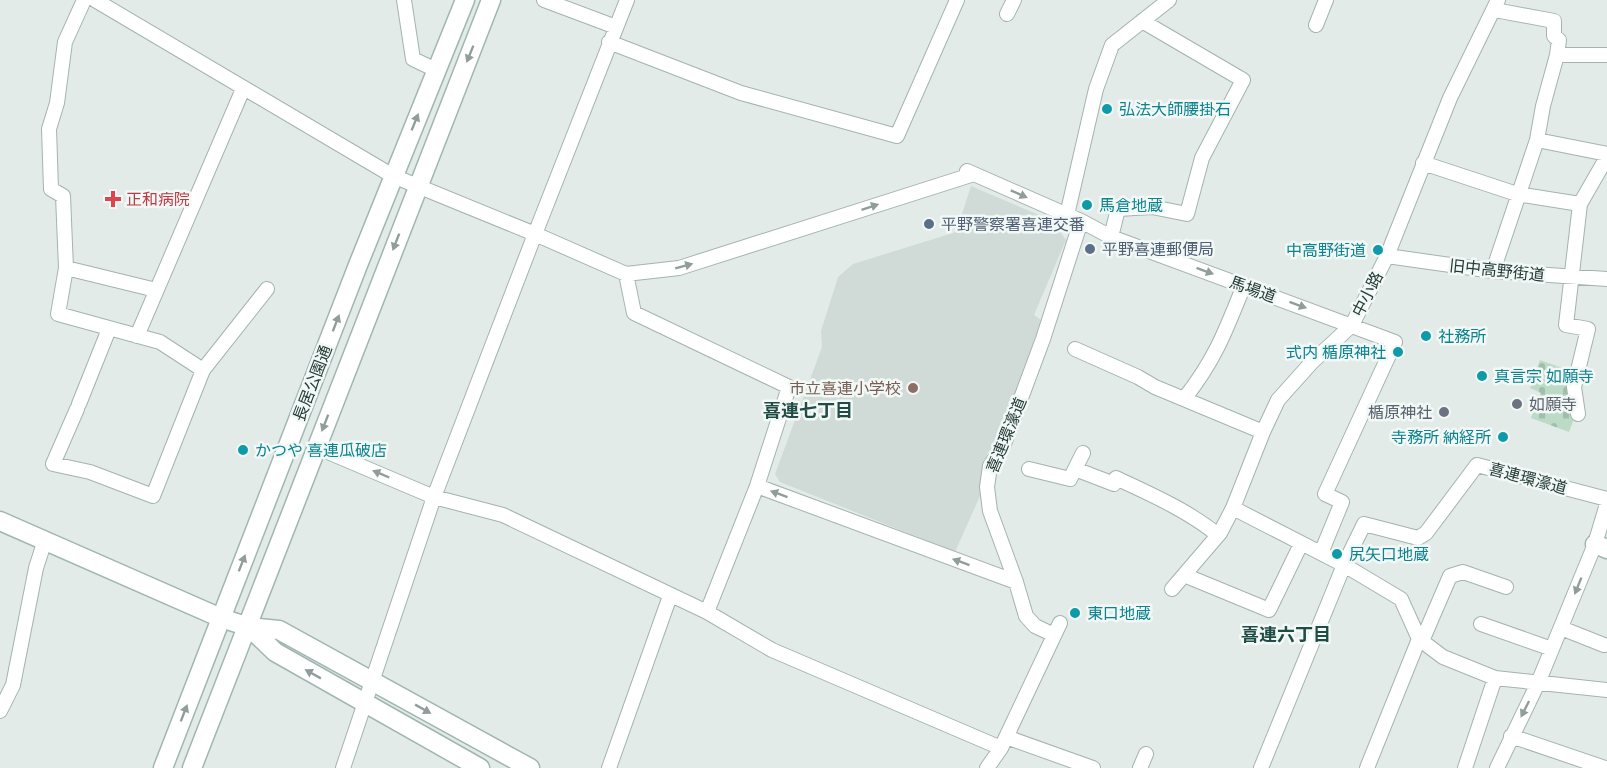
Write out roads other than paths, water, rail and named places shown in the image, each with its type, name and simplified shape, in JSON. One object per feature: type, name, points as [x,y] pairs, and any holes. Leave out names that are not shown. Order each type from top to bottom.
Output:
[{"type":"main road","name":"長居公園通","points":[[163,768],[393,176],[465,0]]},
{"type":"main road","name":"長居公園通","points":[[192,768],[249,627],[316,447],[491,0]]},
{"type":"main road","points":[[0,520],[220,618],[249,627],[279,630],[530,768]]},
{"type":"main road","points":[[249,627],[275,652],[480,768]]},
{"type":"street","points":[[84,0],[65,42],[57,103],[50,129],[51,189],[63,196],[66,268],[58,314],[160,342],[203,370]]},
{"type":"street","points":[[404,0],[413,60],[435,70]]},
{"type":"street","points":[[544,0],[616,27]]},
{"type":"street","points":[[343,768],[434,497],[627,0]]},
{"type":"street","points":[[609,42],[741,93],[897,136],[957,0]]},
{"type":"street","points":[[1007,14],[1014,0]]},
{"type":"street","points":[[103,3],[243,89],[393,176],[626,274],[679,268],[969,173],[1067,215],[1096,89],[1112,45],[1169,0]]},
{"type":"street","points":[[1316,25],[1326,0]]},
{"type":"street","points":[[1493,271],[1537,140],[1543,106],[1557,55],[1558,40],[1554,36],[1554,21],[1497,5]]},
{"type":"street","name":"中小路","points":[[1172,589],[1218,535],[1233,508],[1278,400],[1312,362],[1352,325],[1387,256],[1450,98],[1497,5]]},
{"type":"street","points":[[1111,237],[1118,209],[1152,207],[1187,214],[1202,158],[1243,80],[1142,21]]},
{"type":"street","points":[[1585,54],[1607,45]]},
{"type":"street","points":[[1557,55],[1607,55]]},
{"type":"street","points":[[137,336],[243,89]]},
{"type":"street","points":[[1537,140],[1607,156],[1580,204],[1571,277],[1566,325],[1588,330],[1574,387],[1578,414]]},
{"type":"street","points":[[1424,163],[1517,194],[1580,204]]},
{"type":"street","name":"馬場道","points":[[1067,215],[1111,237],[1395,342],[1325,494],[1342,502],[1321,553]]},
{"type":"street","name":"喜連環濠道","points":[[1003,743],[1055,634],[1035,626],[1026,616],[990,511],[987,487],[990,466],[1004,444],[1035,360],[1081,221]]},
{"type":"street","name":"旧中高野街道","points":[[1387,256],[1493,271],[1607,279]]},
{"type":"street","points":[[66,268],[156,290]]},
{"type":"street","points":[[626,274],[634,313],[789,387],[757,486],[707,612]]},
{"type":"street","points":[[1184,399],[1204,373],[1222,342],[1244,285]]},
{"type":"street","points":[[109,329],[53,464],[90,472],[153,495],[203,370],[267,289]]},
{"type":"street","points":[[1075,349],[1263,432]]},
{"type":"street","points":[[316,447],[434,497],[502,515],[707,612],[772,650],[1003,743],[1093,768]]},
{"type":"street","points":[[1029,469],[1070,479],[1083,453]]},
{"type":"street","name":"喜連環濠道","points":[[1261,768],[1325,609],[1364,524],[1418,538],[1426,533],[1477,465],[1607,499]]},
{"type":"street","points":[[1075,469],[1115,481],[1173,504],[1198,519],[1218,535]]},
{"type":"street","points":[[757,486],[1016,582]]},
{"type":"street","points":[[1497,768],[1601,547],[1607,504]]},
{"type":"street","points":[[1233,508],[1344,565],[1401,599],[1421,640],[1443,657],[1495,678],[1607,690]]},
{"type":"street","points":[[0,711],[13,685],[36,568],[45,540]]},
{"type":"street","points":[[1184,575],[1269,610],[1301,544]]},
{"type":"street","points":[[1367,768],[1450,576],[1463,572],[1506,587]]},
{"type":"street","points":[[609,768],[670,596]]},
{"type":"street","points":[[1481,624],[1552,650]]},
{"type":"street","points":[[1561,628],[1604,645]]},
{"type":"street","points":[[1465,768],[1495,678]]},
{"type":"street","points":[[1511,736],[1605,768]]},
{"type":"street","points":[[987,768],[1003,743]]},
{"type":"street","points":[[1140,768],[1146,754]]},
{"type":"place","name":"弘法大師腰掛石","points":[[1107,109]]},
{"type":"place","name":"正和病院","points":[[113,199]]},
{"type":"place","name":"馬倉地蔵","points":[[1087,205]]},
{"type":"place","name":"平野警察署喜連交番","points":[[929,224]]},
{"type":"place","name":"平野喜連郵便局","points":[[1090,249]]},
{"type":"place","name":"中高野街道","points":[[1378,250]]},
{"type":"place","name":"社務所","points":[[1426,336]]},
{"type":"place","name":"式内 楯原神社","points":[[1398,352]]},
{"type":"place","name":"真言宗 如願寺","points":[[1482,376]]},
{"type":"place","name":"市立喜連小学校","points":[[913,388]]},
{"type":"place","name":"如願寺","points":[[1517,404]]},
{"type":"place","name":"楯原神社","points":[[1444,412]]},
{"type":"place","name":"寺務所 納経所","points":[[1503,437]]},
{"type":"place","name":"かつや 喜連瓜破店","points":[[243,450]]},
{"type":"place","name":"尻矢口地蔵","points":[[1337,554]]},
{"type":"place","name":"東口地蔵","points":[[1075,613]]},
{"type":"district","name":"喜連七丁目","points":[[808,411]]},
{"type":"district","name":"喜連六丁目","points":[[1286,635]]}]
